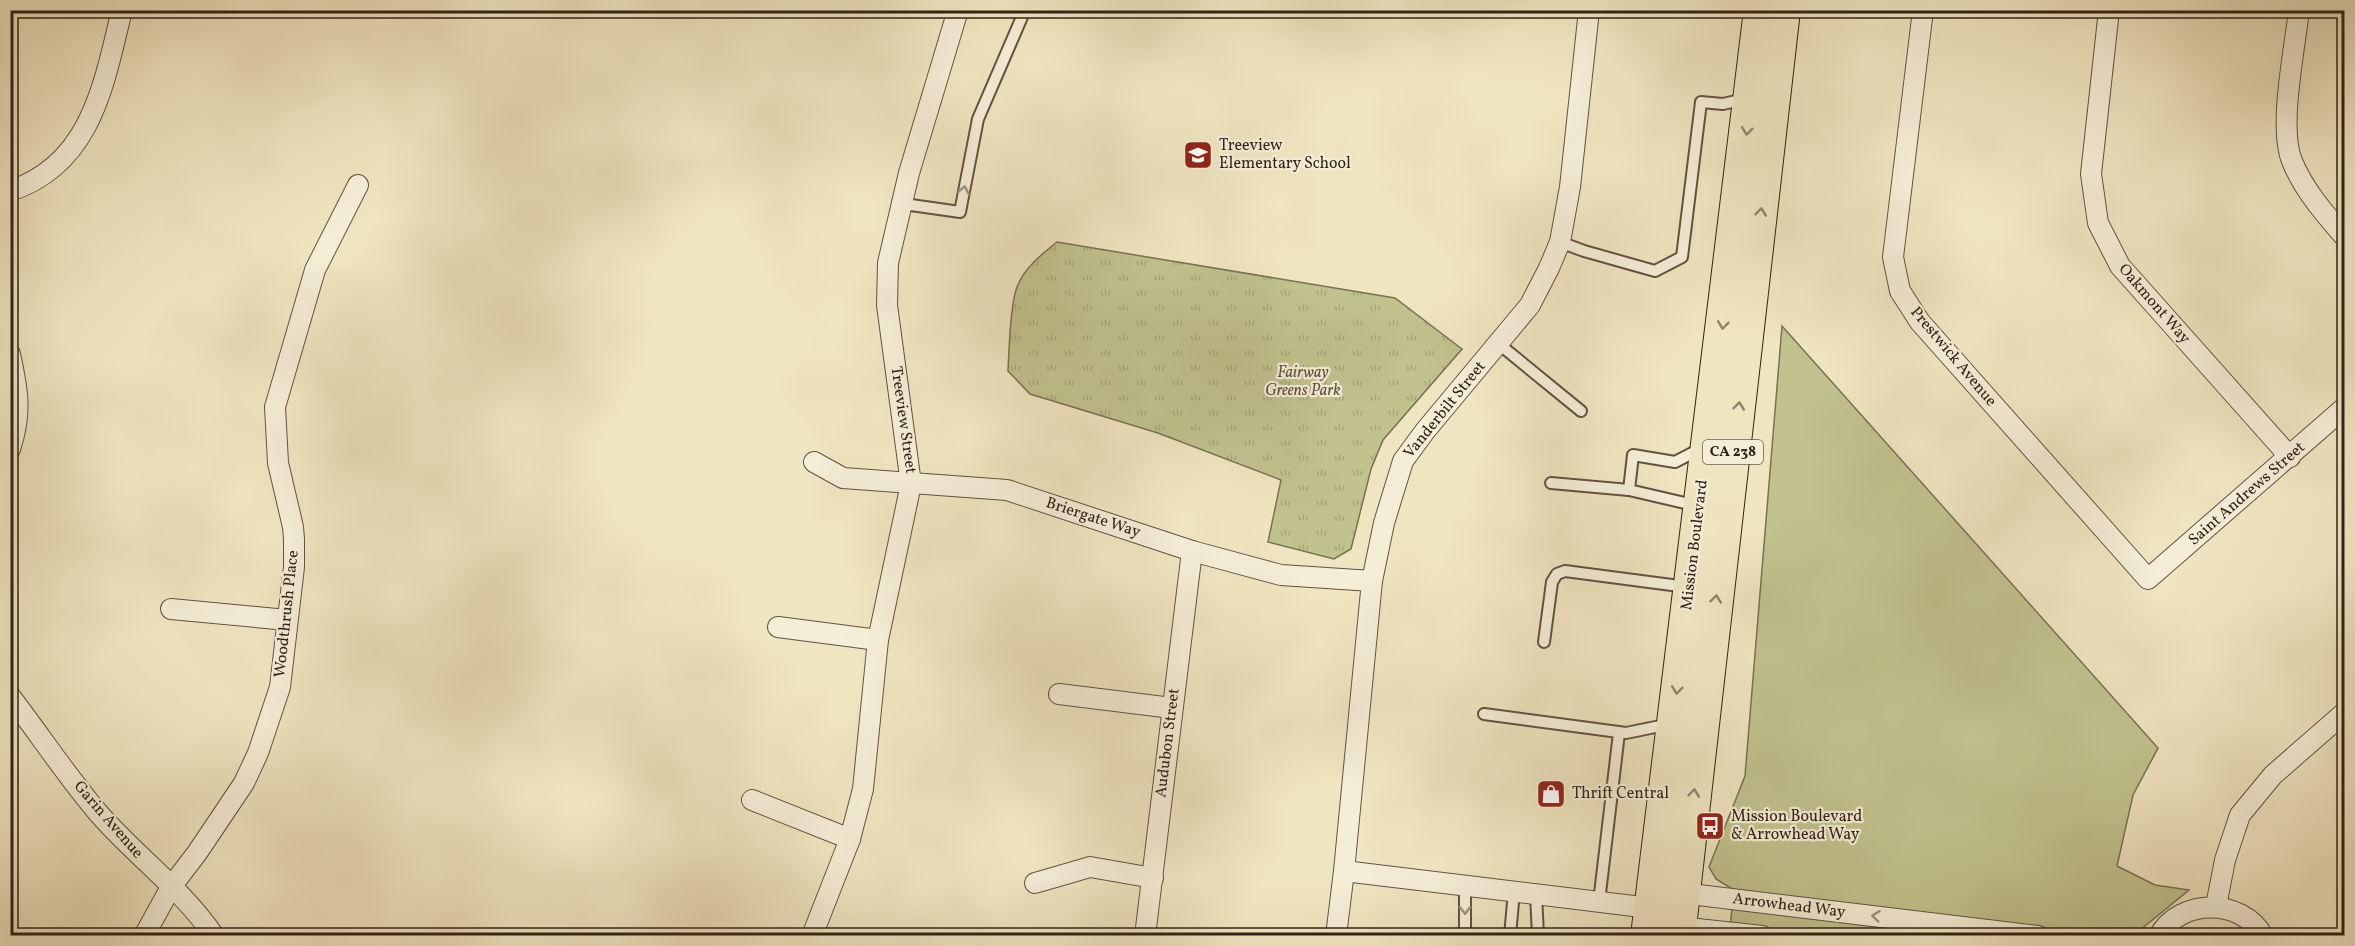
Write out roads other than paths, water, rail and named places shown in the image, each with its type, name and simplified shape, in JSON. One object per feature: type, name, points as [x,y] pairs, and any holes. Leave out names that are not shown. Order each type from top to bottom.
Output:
[{"type":"main road","name":"Mission Boulevard","points":[[1649,922],[1760,10]]},
{"type":"main road","name":"Mission Boulevard","points":[[1679,931],[1784,10]]},
{"type":"street","points":[[10,191],[52,168],[81,137],[101,94],[122,10]]},
{"type":"street","name":"Treeview Street","points":[[812,936],[850,839],[863,789],[878,640],[911,484],[887,305],[888,263],[913,162],[958,10]]},
{"type":"street","name":"Vanderbilt Street","points":[[1336,936],[1372,581],[1384,523],[1403,461],[1425,431],[1530,305],[1560,242],[1570,187],[1589,10]]},
{"type":"street","name":"Prestwick Avenue","points":[[1923,10],[1893,257],[1900,291],[1920,322],[2148,579]]},
{"type":"street","name":"Oakmont Way","points":[[2109,10],[2091,174],[2098,223],[2120,267],[2290,457]]},
{"type":"street","points":[[2299,10],[2286,117],[2291,159],[2314,201],[2344,236]]},
{"type":"street","name":"Woodthrush Place","points":[[144,936],[171,887],[236,795],[255,760],[280,687],[294,567],[293,527],[278,463],[275,407],[315,270],[358,185]]},
{"type":"street","points":[[10,354],[18,390],[18,426],[10,449]]},
{"type":"street","name":"Saint Andrews Street","points":[[2148,579],[2344,408]]},
{"type":"street","name":"Briergate Way","points":[[814,462],[843,478],[1006,490],[1192,551],[1281,575],[1372,581]]},
{"type":"street","name":"Audubon Street","points":[[1146,936],[1192,551]]},
{"type":"street","points":[[171,609],[287,620]]},
{"type":"street","points":[[778,627],[878,640]]},
{"type":"street","points":[[1059,694],[1172,708]]},
{"type":"street","name":"Garin Avenue","points":[[10,696],[99,813],[140,858],[203,920],[214,936]]},
{"type":"street","points":[[2216,906],[2225,860],[2240,815],[2273,775],[2344,713]]},
{"type":"street","points":[[752,800],[850,839]]},
{"type":"street","points":[[1035,883],[1090,867],[1153,878]]},
{"type":"street","name":"Arrowhead Way","points":[[1344,871],[1599,902],[1679,931],[1762,936]]},
{"type":"street","points":[[1649,922],[1682,893]]},
{"type":"street","name":"Arrowhead Way","points":[[1682,893],[2038,936]]},
{"type":"street","points":[[2159,936],[2177,916],[2195,908],[2216,906],[2239,913],[2259,928],[2263,936]]},
{"type":"lane","points":[[904,204],[960,212],[978,119],[1025,10]]},
{"type":"lane","points":[[1560,242],[1655,271],[1682,257],[1701,102],[1723,104],[1751,98]]},
{"type":"lane","points":[[1499,344],[1581,411]]},
{"type":"lane","points":[[1629,490],[1633,454],[1675,462],[1708,445]]},
{"type":"lane","points":[[1551,483],[1629,490],[1700,506]]},
{"type":"lane","points":[[1544,642],[1552,582],[1557,574],[1564,571],[1690,587]]},
{"type":"lane","points":[[1484,714],[1626,734],[1673,723]]},
{"type":"lane","points":[[1599,902],[1619,733]]},
{"type":"lane","points":[[1465,885],[1466,936]]},
{"type":"lane","points":[[1510,936],[1514,891]]},
{"type":"lane","points":[[1536,894],[1538,936]]},
{"type":"place","name":"Treeview Elementary School","points":[[1198,155]]},
{"type":"place","name":"Thrift Central","points":[[1551,794]]},
{"type":"place","name":"Mission Boulevard & Arrowhead Way","points":[[1710,826]]},
{"type":"park label","name":"Fairway Greens Park","points":[[1303,382]]}]
